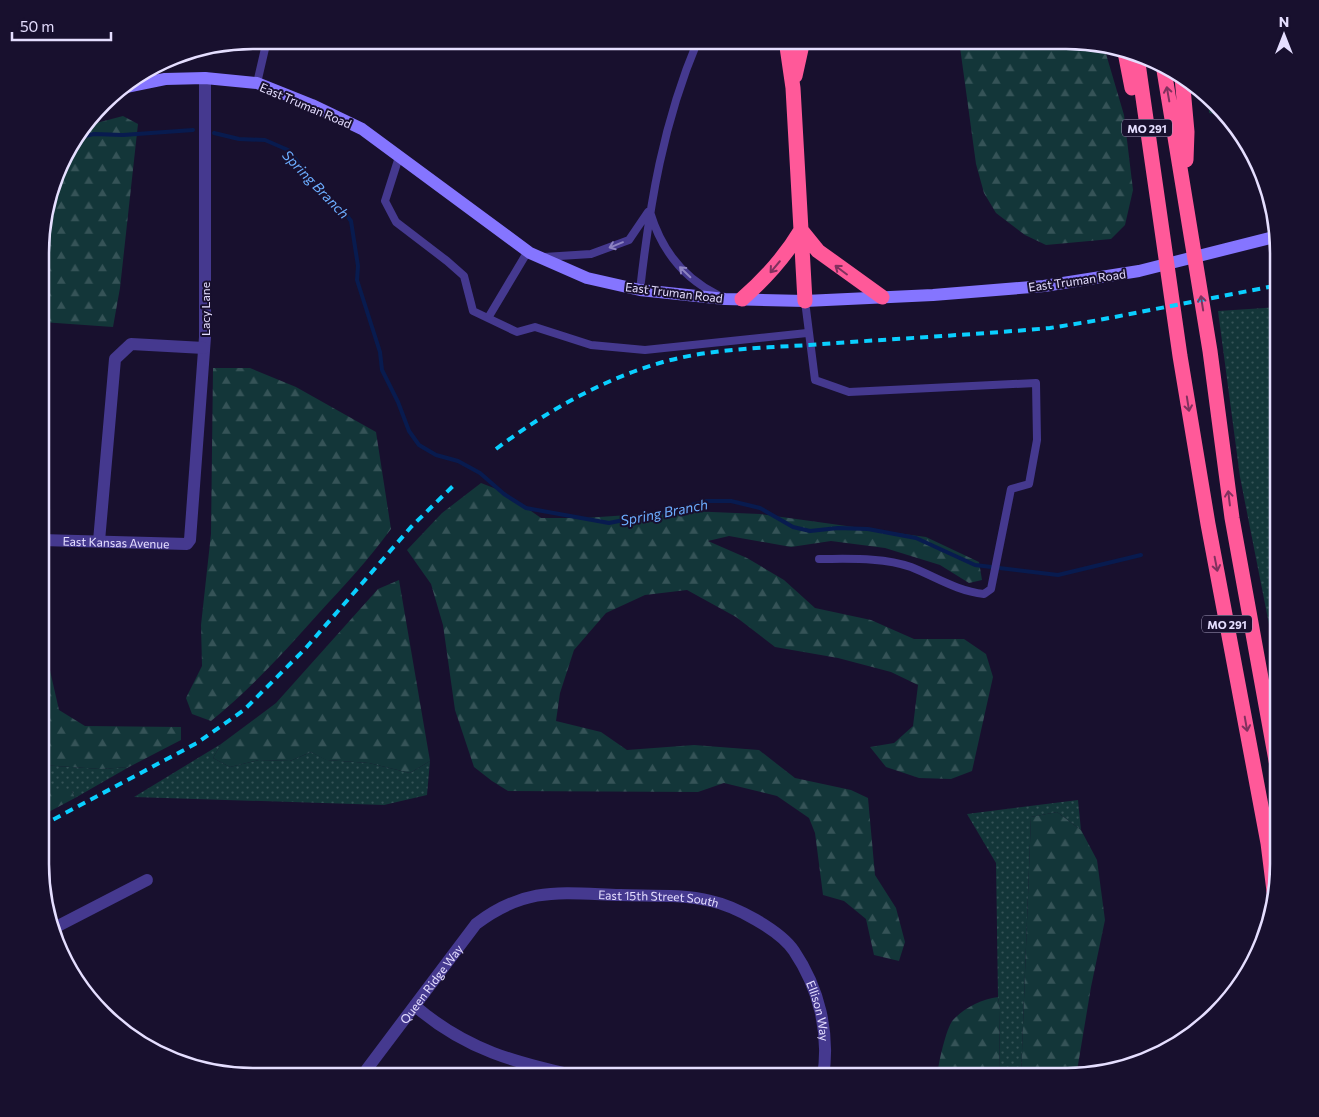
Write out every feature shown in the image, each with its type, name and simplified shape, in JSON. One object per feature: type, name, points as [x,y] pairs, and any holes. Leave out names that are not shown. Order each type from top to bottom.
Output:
[{"type":"highway","points":[[787,49],[793,88],[805,301]]},
{"type":"highway","points":[[793,88],[801,49]]},
{"type":"highway","points":[[1126,58],[1158,200]]},
{"type":"highway","name":"MO 291","points":[[1138,62],[1180,356],[1208,524],[1270,860]]},
{"type":"highway","name":"MO 291","points":[[1165,74],[1210,351],[1232,518],[1270,727]]},
{"type":"highway","points":[[1183,85],[1187,132],[1185,194]]},
{"type":"highway","points":[[801,230],[818,251],[882,298]]},
{"type":"highway","points":[[742,299],[770,274],[787,253],[801,230]]},
{"type":"main road","name":"East Truman Road","points":[[137,85],[165,79],[205,78],[257,83],[312,105],[362,129],[533,254],[587,278],[640,290],[725,299],[805,301],[882,298],[1044,286],[1138,271],[1270,238]]},
{"type":"street","name":"Lacy Lane","points":[[190,540],[204,348],[205,78]]},
{"type":"street","points":[[99,541],[115,359],[131,344],[204,348]]},
{"type":"street","name":"East Kansas Avenue","points":[[49,540],[187,544],[190,540]]},
{"type":"street","points":[[59,926],[147,880]]},
{"type":"street","name":"East 15th Street South","points":[[511,902],[523,897],[558,892],[710,900],[736,909],[766,926],[793,949]]},
{"type":"street","name":"Queen Ridge Way","points":[[368,1068],[476,924],[495,910],[511,902]]},
{"type":"street","name":"Ellison Way","points":[[793,949],[821,1009],[825,1032],[823,1068]]},
{"type":"street","points":[[415,1006],[439,1027],[489,1052],[540,1068]]},
{"type":"lane","points":[[257,83],[264,49]]},
{"type":"lane","points":[[640,290],[649,210],[666,126],[695,49]]},
{"type":"lane","points":[[399,157],[385,201],[396,222],[447,260],[464,276],[473,310],[517,332],[535,327],[591,345],[645,350],[808,333]]},
{"type":"lane","points":[[488,318],[533,254],[591,254],[629,240],[649,210]]},
{"type":"lane","points":[[649,210],[655,231],[666,252],[702,287],[725,299]]},
{"type":"lane","points":[[805,301],[815,380],[849,392],[1036,383],[1037,440],[1030,484],[1011,489],[991,589],[984,594],[962,589],[910,566],[864,559],[819,559]]},
{"type":"green space","points":[[960,49],[1080,49],[1106,53],[1124,115],[1133,190],[1125,225],[1111,239],[1046,245],[1025,235],[996,213],[984,193],[976,164]]},
{"type":"green space","points":[[1209,106],[1217,114],[1209,113]]},
{"type":"green space","points":[[123,116],[138,124],[120,288],[113,327],[49,322],[49,239],[56,200],[70,162],[83,139],[95,123]]},
{"type":"green space","points":[[1270,308],[1270,629],[1240,477],[1218,311]]},
{"type":"green space","points":[[213,368],[250,368],[296,387],[376,432],[391,529],[356,572],[280,656],[254,683],[211,721],[192,714],[186,698],[202,666],[201,625],[211,534]]},
{"type":"green space","points":[[481,483],[504,492],[541,518],[584,518],[688,511],[760,514],[926,537],[979,562],[982,580],[969,583],[940,565],[885,548],[831,541],[791,547],[729,536],[708,541],[747,558],[784,580],[815,608],[871,620],[914,639],[964,639],[986,654],[993,677],[972,771],[951,779],[919,778],[886,767],[870,747],[894,743],[913,726],[918,685],[891,672],[838,658],[775,647],[736,617],[687,590],[645,595],[606,613],[574,650],[560,693],[556,721],[601,732],[627,750],[694,745],[759,750],[795,778],[851,790],[868,798],[875,875],[896,908],[905,942],[899,961],[874,955],[866,919],[844,901],[823,895],[815,833],[809,818],[777,796],[724,783],[698,792],[508,791],[474,767],[455,710],[443,625],[431,584],[407,550],[442,513]]},
{"type":"green space","points":[[399,580],[430,761],[410,773],[369,763],[326,760],[311,752],[290,761],[259,760],[230,767],[213,758],[221,744],[276,703],[378,589]]},
{"type":"green space","points":[[49,666],[59,710],[85,726],[181,727],[181,740],[129,767],[101,769],[49,766]]},
{"type":"green space","points":[[221,744],[213,758],[230,767],[259,760],[290,761],[311,752],[327,760],[369,763],[410,773],[430,761],[427,795],[384,805],[134,797]]},
{"type":"green space","points":[[49,766],[101,769],[129,767],[75,798],[72,791],[49,791]]},
{"type":"green space","points":[[49,790],[72,791],[75,798],[49,812]]},
{"type":"green space","points":[[1078,800],[1081,830],[1057,812],[1031,817],[1021,1068],[999,1068],[1000,1010],[998,997],[996,863],[967,814]]},
{"type":"green space","points":[[1057,812],[1081,830],[1097,860],[1105,920],[1091,987],[1078,1068],[1021,1068],[1031,817]]},
{"type":"green space","points":[[998,997],[1000,1009],[999,1068],[939,1068],[950,1024],[962,1012],[986,1000]]},
{"type":"waterway","name":"Spring Branch","points":[[86,136],[193,130]]},
{"type":"waterway","name":"Spring Branch","points":[[214,133],[239,139],[265,140],[288,150],[320,189],[341,208],[351,221],[358,266],[357,280],[380,352],[382,370],[398,402],[409,431],[419,445],[436,455],[458,461],[480,473],[504,494],[526,508],[609,523],[707,501],[731,501],[760,508],[793,527],[810,531],[838,528],[868,529],[916,538],[975,565],[1058,575],[1141,555]]},
{"type":"railway","points":[[496,449],[535,422],[596,387],[640,369],[699,354],[754,348],[1050,328],[1270,287]]},
{"type":"railway","points":[[49,822],[197,743],[244,710],[305,649],[411,527],[454,485]]}]
